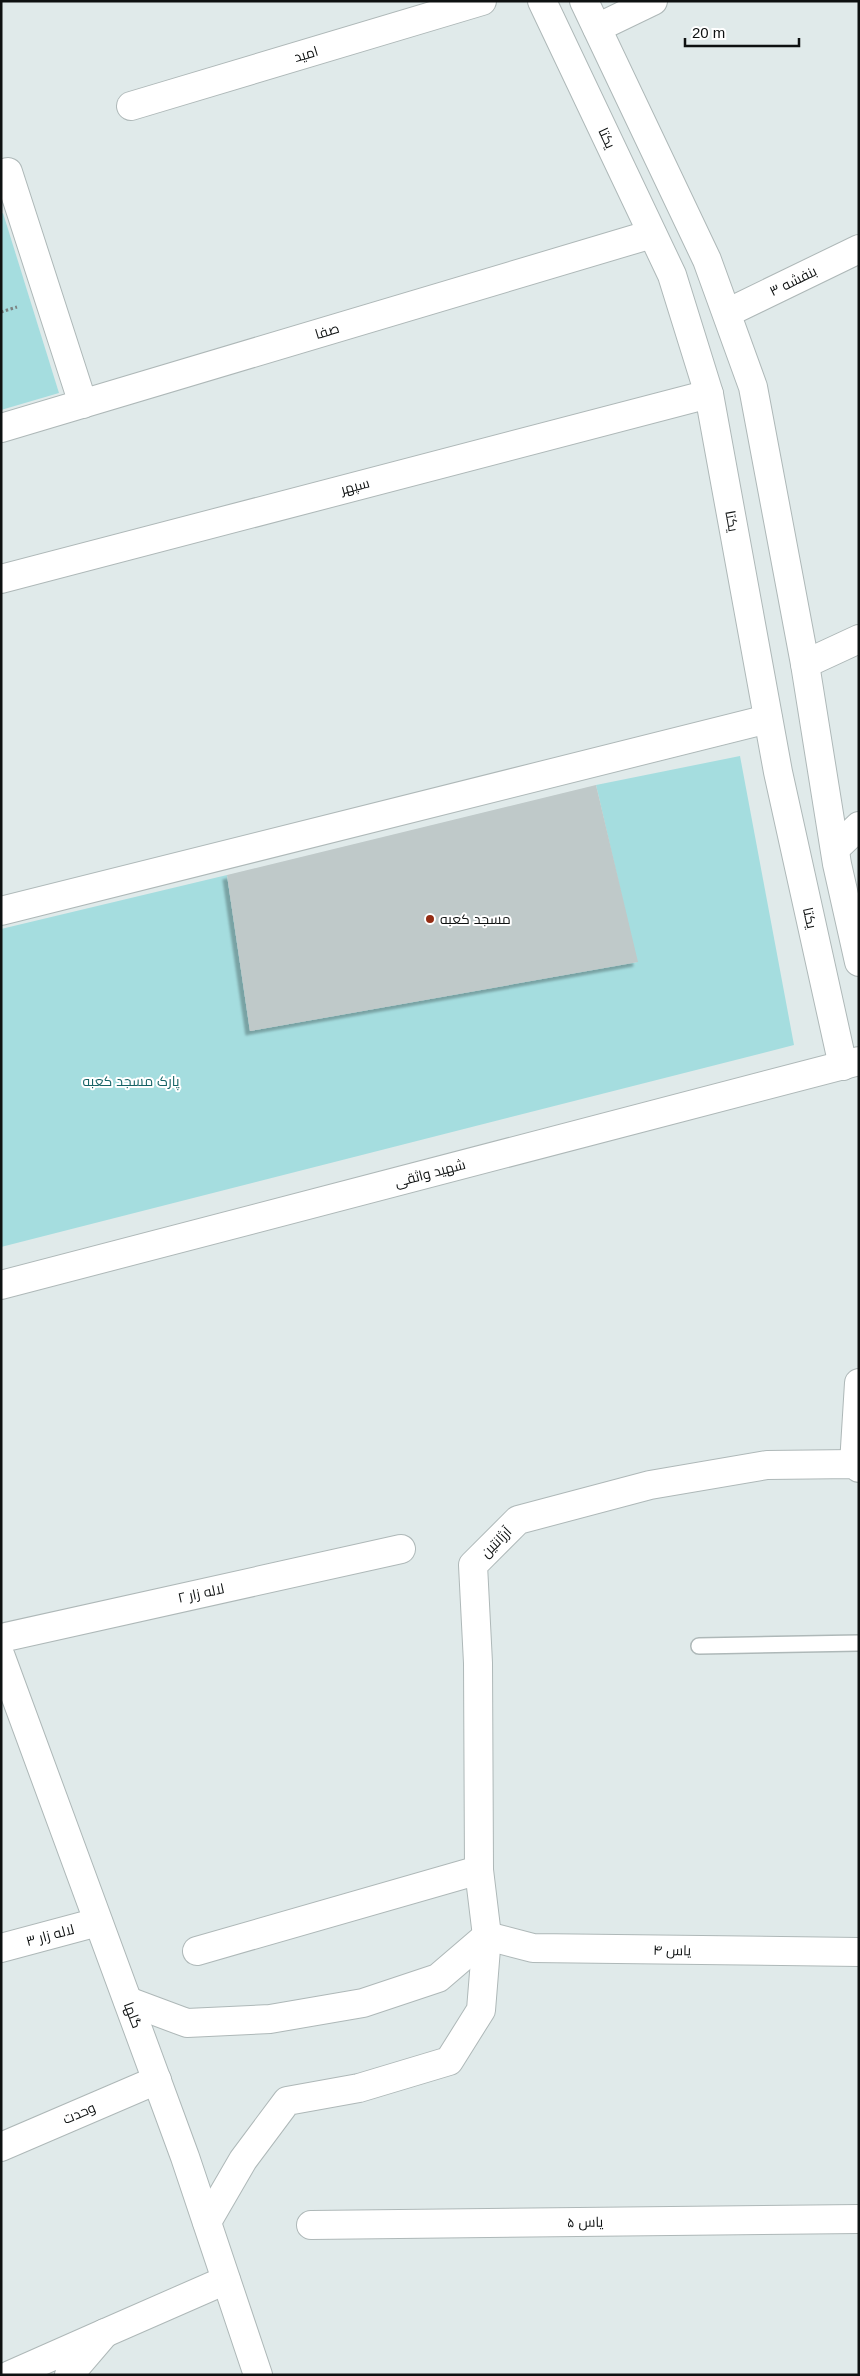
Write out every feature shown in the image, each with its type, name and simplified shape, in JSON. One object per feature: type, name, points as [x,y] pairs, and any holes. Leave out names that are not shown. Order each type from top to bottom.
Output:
[{"type":"street","name":"امید","points":[[131,106],[482,1]]},
{"type":"street","name":"یکتا","points":[[542,1],[672,275],[709,394],[768,719],[800,872],[851,1064]]},
{"type":"street","points":[[584,1],[707,260],[753,387],[805,664],[836,857],[859,962]]},
{"type":"street","points":[[597,28],[652,1]]},
{"type":"street","points":[[1,174],[8,172],[82,404]]},
{"type":"street","name":"صفا","points":[[1,428],[652,234]]},
{"type":"street","name":"بنفشه ۳","points":[[727,313],[859,249]]},
{"type":"street","name":"سپهر","points":[[1,579],[709,394]]},
{"type":"street","points":[[805,664],[859,639]]},
{"type":"street","points":[[1,910],[768,719]]},
{"type":"street","points":[[800,872],[836,857],[859,826]]},
{"type":"street","name":"شهید واثقی","points":[[1,1285],[851,1064]]},
{"type":"street","name":"آرژانتین","points":[[207,2222],[243,2160],[287,2101],[359,2088],[449,2061],[481,2010],[487,1936],[479,1870],[478,1663],[473,1565],[518,1520],[631,1490],[767,1465],[856,1466],[859,1383]]},
{"type":"street","name":"لاله زار ۲","points":[[1,1638],[401,1549]]},
{"type":"street","name":"گلها","points":[[1,1658],[157,2080],[258,2375]]},
{"type":"street","points":[[197,1951],[479,1870]]},
{"type":"street","name":"لاله زار ۳","points":[[1,1948],[98,1922]]},
{"type":"street","points":[[128,2002],[187,2023],[270,2019],[363,2003],[438,1978],[487,1936]]},
{"type":"street","name":"یاس ۴","points":[[487,1936],[533,1948],[859,1952]]},
{"type":"street","name":"وحدت","points":[[1,2147],[157,2080]]},
{"type":"street","name":"یاس ۵","points":[[311,2225],[859,2219]]},
{"type":"street","points":[[10,2375],[226,2280]]},
{"type":"street","points":[[69,2375],[105,2333]]},
{"type":"lane","points":[[699,1646],[859,1643]]},
{"type":"green space","points":[[3,213],[59,393],[1,410],[1,214]]},
{"type":"green space","name":"پارک مسجد کعبه","points":[[740,756],[794,1045],[1,1247],[1,929],[227,875],[250,1031],[637,962],[596,785]]},
{"type":"building","name":"مسجد کعبه","points":[[596,785],[638,962],[250,1031],[227,875]]},
{"type":"place","name":"مسجد کعبه","points":[[430,919]]}]
